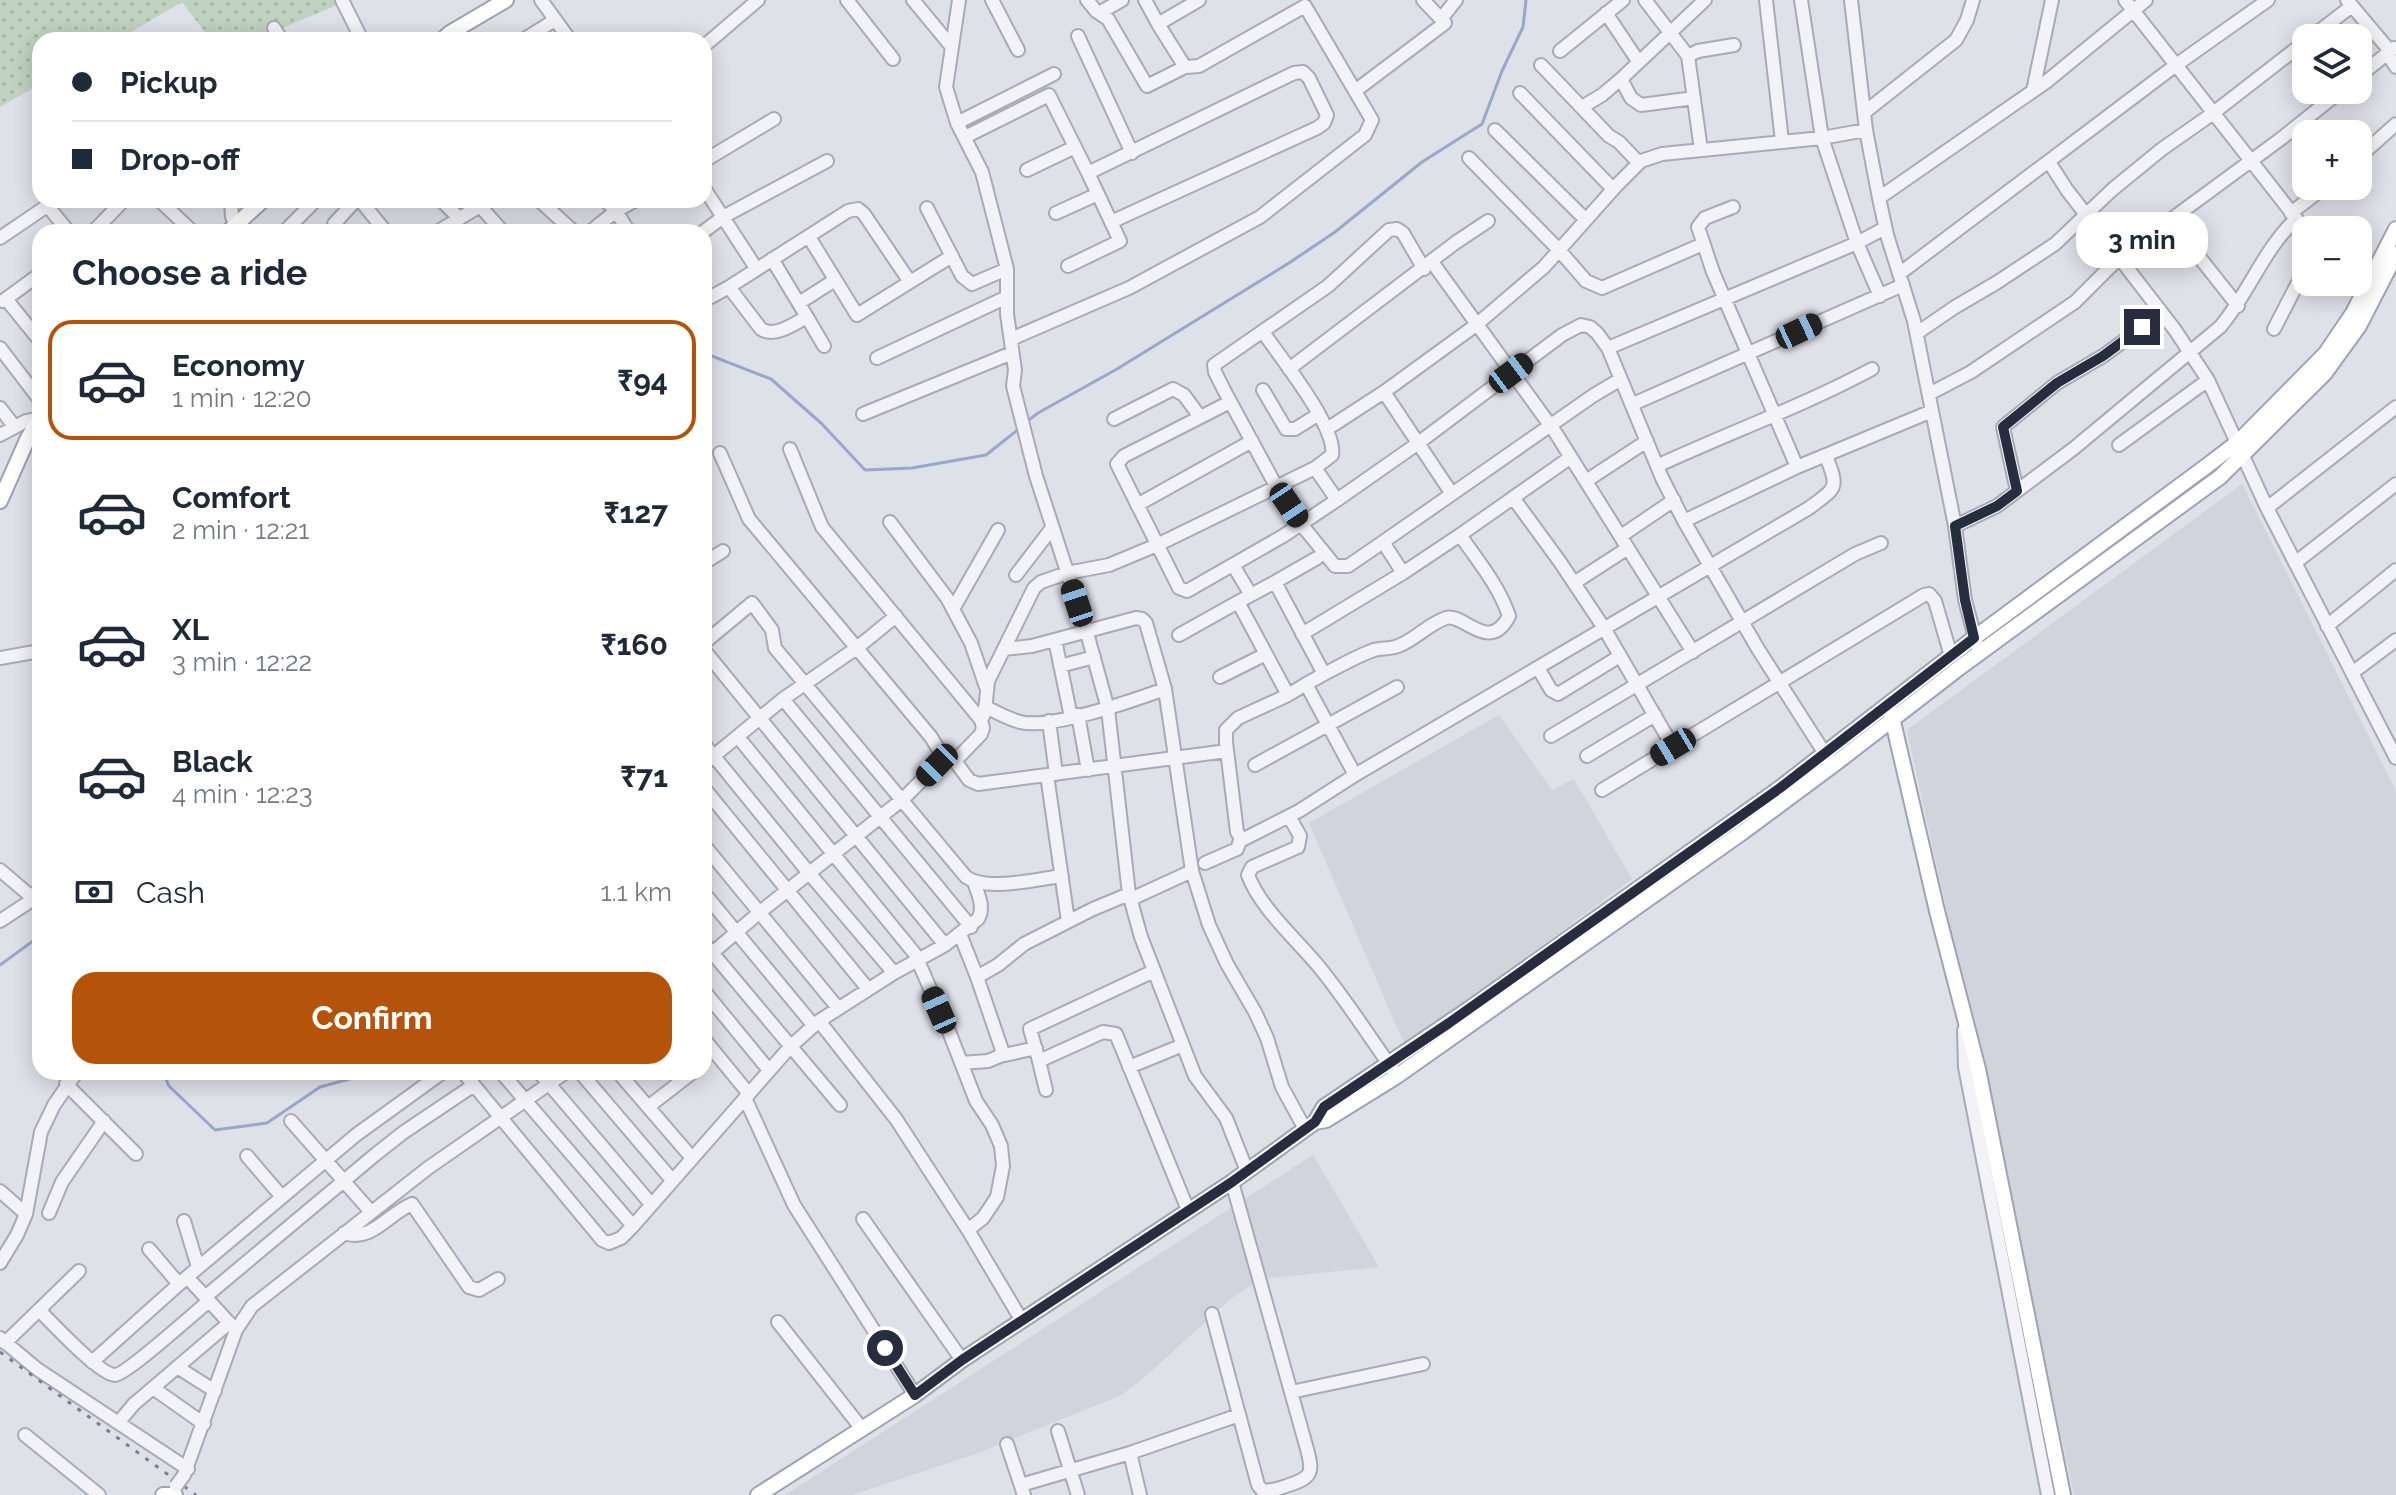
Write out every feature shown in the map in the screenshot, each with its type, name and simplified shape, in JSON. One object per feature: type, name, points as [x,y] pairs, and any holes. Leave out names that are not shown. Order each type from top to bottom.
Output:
[{"type":"main road","points":[[463,32],[506,0]]},
{"type":"main road","points":[[236,224],[254,208]]},
{"type":"main road","points":[[2372,274],[2396,229]]},
{"type":"main road","points":[[2372,280],[2396,254]]},
{"type":"main road","points":[[1891,712],[1974,638],[2277,423],[2325,373],[2359,326],[2363,296]]},
{"type":"main road","points":[[1,492],[32,432]]},
{"type":"main road","points":[[758,1495],[915,1395],[962,1360],[1232,1182],[1310,1126],[1324,1107],[1393,1070],[2198,495],[2220,477],[2240,448]]},
{"type":"main road","points":[[1891,712],[1978,1069],[2063,1495]]},
{"type":"street","points":[[342,0],[358,32]]},
{"type":"street","points":[[541,0],[564,32]]},
{"type":"street","points":[[712,39],[758,0]]},
{"type":"street","points":[[847,0],[893,59]]},
{"type":"street","points":[[913,0],[951,46]]},
{"type":"street","points":[[959,0],[946,87],[957,123],[982,172],[1007,269],[1013,386],[1052,528],[1087,633],[1108,709],[1130,897],[1141,937],[1195,1076],[1226,1118],[1247,1171]]},
{"type":"street","points":[[992,0],[1018,50]]},
{"type":"street","points":[[1011,339],[1129,288],[1260,217],[1365,135],[1372,120],[1304,3],[1199,66],[1185,67],[1147,86],[1108,19],[1087,0]]},
{"type":"street","points":[[1099,13],[1122,0]]},
{"type":"street","points":[[1145,0],[1185,67]]},
{"type":"street","points":[[1158,24],[1199,0]]},
{"type":"street","points":[[1355,91],[1445,23],[1423,0]]},
{"type":"street","points":[[1441,19],[1456,0]]},
{"type":"street","points":[[1560,51],[1623,0]]},
{"type":"street","points":[[1645,0],[1688,56],[1701,150]]},
{"type":"street","points":[[1582,107],[1621,79],[1705,0]]},
{"type":"street","points":[[1766,0],[1782,141]]},
{"type":"street","points":[[1801,0],[1822,138],[1857,243],[1880,296]]},
{"type":"street","points":[[1851,0],[1866,130],[1879,198],[1917,333],[1955,526],[1965,600],[1979,653]]},
{"type":"street","points":[[1865,112],[1956,40],[1973,0]]},
{"type":"street","points":[[2033,91],[2052,0]]},
{"type":"street","points":[[1879,198],[2033,91],[2129,5],[2146,0]]},
{"type":"street","points":[[1633,404],[1880,296],[2176,65],[2268,0]]},
{"type":"street","points":[[2326,24],[2350,3],[2391,50],[2396,67]]},
{"type":"street","points":[[2129,5],[2293,216],[2311,200]]},
{"type":"street","points":[[1606,13],[1638,61]]},
{"type":"street","points":[[536,32],[555,20]]},
{"type":"street","points":[[274,28],[277,32]]},
{"type":"street","points":[[1078,36],[1132,153]]},
{"type":"street","points":[[1688,56],[1698,51],[1734,45]]},
{"type":"street","points":[[2372,66],[2391,50]]},
{"type":"street","points":[[1917,333],[2055,244],[2162,149],[2292,52]]},
{"type":"street","points":[[1541,65],[1639,163]]},
{"type":"street","points":[[1088,173],[1294,73],[1303,72],[1309,78],[1327,115],[1324,123],[1317,128],[1111,222]]},
{"type":"street","points":[[957,123],[1054,74]]},
{"type":"street","points":[[1621,79],[1631,98],[1641,105],[1694,98]]},
{"type":"street","points":[[1520,93],[1613,189]]},
{"type":"street","points":[[965,137],[1049,95],[1120,241],[1068,266]]},
{"type":"street","points":[[1929,394],[1971,372],[2075,302],[2120,257],[2324,104]]},
{"type":"street","points":[[982,110],[989,125]]},
{"type":"street","points":[[712,156],[774,119]]},
{"type":"street","points":[[2372,145],[2396,124]]},
{"type":"street","points":[[1495,130],[1586,220]]},
{"type":"street","points":[[1327,429],[1476,325],[1544,267],[1639,163],[1662,154],[1822,138],[1866,130]]},
{"type":"street","points":[[1027,170],[1075,147]]},
{"type":"street","points":[[1469,158],[1586,281],[1602,288],[1703,244]]},
{"type":"street","points":[[712,225],[827,161]]},
{"type":"street","points":[[2049,162],[2190,351],[2208,380],[2267,508],[2396,758]]},
{"type":"street","points":[[1056,213],[1098,194]]},
{"type":"street","points":[[712,200],[756,268]]},
{"type":"street","points":[[1733,207],[1705,218],[1698,227],[1724,300],[1797,467]]},
{"type":"street","points":[[0,238],[44,208],[50,209],[62,224]]},
{"type":"street","points":[[100,224],[113,208]]},
{"type":"street","points":[[168,208],[184,224]]},
{"type":"street","points":[[292,224],[308,208]]},
{"type":"street","points":[[334,224],[350,208]]},
{"type":"street","points":[[365,208],[379,224]]},
{"type":"street","points":[[449,208],[459,218]]},
{"type":"street","points":[[450,224],[476,208]]},
{"type":"street","points":[[548,208],[565,224]]},
{"type":"street","points":[[613,208],[624,224]]},
{"type":"street","points":[[600,224],[621,208]]},
{"type":"street","points":[[927,208],[962,276],[972,284],[1007,269]]},
{"type":"street","points":[[712,296],[848,211],[858,209],[910,282]]},
{"type":"street","points":[[1955,526],[1997,506],[2073,449],[2220,327],[2238,306],[2268,251],[2292,217]]},
{"type":"street","points":[[2170,220],[2238,306]]},
{"type":"street","points":[[1289,369],[1488,221]]},
{"type":"street","points":[[1608,348],[1857,243],[1885,228]]},
{"type":"street","points":[[1621,379],[1594,395],[1551,426],[1348,566],[1335,566],[1301,524],[1276,486],[1230,402],[1214,365],[1328,286],[1389,230],[1397,229],[1476,325],[1551,426],[1693,652]]},
{"type":"street","points":[[809,237],[857,315],[952,256]]},
{"type":"street","points":[[772,259],[824,346]]},
{"type":"street","points":[[32,280],[3,301],[32,332]]},
{"type":"street","points":[[799,303],[835,280]]},
{"type":"street","points":[[729,287],[767,333],[774,333],[807,317]]},
{"type":"street","points":[[2274,329],[2292,294]]},
{"type":"street","points":[[877,358],[1007,297]]},
{"type":"street","points":[[2017,491],[2003,427],[2057,383],[2103,356],[2162,313]]},
{"type":"street","points":[[1230,402],[1119,460],[1117,464],[1183,591],[1233,565],[1337,500],[1562,335],[1581,325],[1590,327],[1608,348],[1657,466],[1684,521],[1743,623],[1829,760]]},
{"type":"street","points":[[986,687],[1034,588],[1041,582],[1067,573],[1109,565],[1157,545],[1315,468],[1332,455],[1334,449],[1319,414],[1263,332]]},
{"type":"street","points":[[0,348],[32,390]]},
{"type":"street","points":[[863,414],[1013,357]]},
{"type":"street","points":[[1657,466],[1834,389],[1872,369]]},
{"type":"street","points":[[2119,445],[2208,380]]},
{"type":"street","points":[[1114,419],[1173,389],[1184,395],[1200,417]]},
{"type":"street","points":[[1263,390],[1286,429],[1295,429],[1319,414]]},
{"type":"street","points":[[1384,392],[1452,494]]},
{"type":"street","points":[[2267,508],[2396,407]]},
{"type":"street","points":[[0,408],[14,426]]},
{"type":"street","points":[[1684,521],[1797,467],[1932,411]]},
{"type":"street","points":[[0,435],[32,420]]},
{"type":"street","points":[[1137,505],[1252,441]]},
{"type":"street","points":[[1586,481],[1647,441]]},
{"type":"street","points":[[712,949],[881,817],[937,765],[950,761],[981,734],[983,728],[981,720],[822,527],[790,449]]},
{"type":"street","points":[[720,453],[749,519],[969,780],[978,784],[1227,751]]},
{"type":"street","points":[[1241,838],[1289,816],[1809,508],[1826,495],[1836,480],[1826,456]]},
{"type":"street","points":[[1302,634],[1403,573],[1571,457]]},
{"type":"street","points":[[1315,468],[1337,500]]},
{"type":"street","points":[[2295,563],[2396,484]]},
{"type":"street","points":[[1514,499],[1604,628],[1673,747]]},
{"type":"street","points":[[1621,536],[1674,500]]},
{"type":"street","points":[[890,522],[947,598],[971,643],[986,687],[981,720]]},
{"type":"street","points":[[1016,575],[1052,528]]},
{"type":"street","points":[[953,609],[998,530]]},
{"type":"street","points":[[1241,838],[1237,832],[1226,730],[1238,718],[1376,650],[1396,647],[1447,617],[1459,619],[1477,632],[1488,632],[1506,621],[1509,616],[1501,595],[1460,535]]},
{"type":"street","points":[[1383,542],[1403,573]]},
{"type":"street","points":[[1551,736],[1855,554],[1881,543]]},
{"type":"street","points":[[1032,554],[1059,548]]},
{"type":"street","points":[[1574,583],[1628,548]]},
{"type":"street","points":[[712,558],[723,551]]},
{"type":"street","points":[[1179,635],[1317,558]]},
{"type":"street","points":[[1233,565],[1251,595]]},
{"type":"street","points":[[2327,626],[2396,570]]},
{"type":"street","points":[[1275,582],[1324,674]]},
{"type":"street","points":[[1602,790],[1779,681],[1929,594],[1935,601],[1951,656]]},
{"type":"street","points":[[1238,602],[1288,695]]},
{"type":"street","points":[[712,636],[752,603],[772,630],[775,648],[966,877],[974,882],[994,885],[1062,876]]},
{"type":"street","points":[[712,758],[783,699],[858,647],[896,616]]},
{"type":"street","points":[[1004,649],[1087,633],[1136,618],[1146,623],[1165,689],[1192,871],[1209,925],[1267,1038],[1282,1087],[1310,1126]]},
{"type":"street","points":[[1055,640],[1088,770]]},
{"type":"street","points":[[2352,673],[2396,640]]},
{"type":"street","points":[[0,658],[32,652]]},
{"type":"street","points":[[1220,677],[1266,654]]},
{"type":"street","points":[[1538,668],[1551,690],[1558,694],[1620,656]]},
{"type":"street","points":[[1060,666],[1094,657]]},
{"type":"street","points":[[712,660],[945,945]]},
{"type":"street","points":[[1306,684],[1355,775]]},
{"type":"street","points":[[1255,765],[1397,687]]},
{"type":"street","points":[[985,707],[1019,722],[1049,721],[1108,709],[1165,689]]},
{"type":"street","points":[[783,699],[971,927]]},
{"type":"street","points":[[1587,756],[1655,715]]},
{"type":"street","points":[[1049,721],[1068,921]]},
{"type":"street","points":[[738,737],[910,947],[917,961],[976,1101],[1001,1146],[1002,1183],[991,1209],[968,1230]]},
{"type":"street","points":[[712,763],[894,973]]},
{"type":"street","points":[[712,798],[868,989]]},
{"type":"street","points":[[1289,816],[1300,836],[1298,847],[1252,867],[1248,875],[1251,883],[1322,970],[1393,1070]]},
{"type":"street","points":[[1205,863],[1237,849],[1241,838]]},
{"type":"street","points":[[712,855],[838,1008]]},
{"type":"street","points":[[0,870],[32,894]]},
{"type":"street","points":[[977,977],[1024,944],[1068,921],[1192,871]]},
{"type":"street","points":[[470,1080],[602,1240],[614,1242],[633,1226],[768,1069],[816,1023],[971,927],[981,914],[974,882]]},
{"type":"street","points":[[0,921],[32,901]]},
{"type":"street","points":[[712,903],[896,1119],[1022,1321]]},
{"type":"street","points":[[960,934],[1002,1050],[1000,1056]]},
{"type":"street","points":[[712,958],[840,1105]]},
{"type":"street","points":[[1046,1090],[1030,1029],[1154,971]]},
{"type":"street","points":[[712,1001],[768,1069]]},
{"type":"street","points":[[1963,1015],[1965,1067],[2048,1495]]},
{"type":"street","points":[[961,1063],[988,1061],[1000,1056],[1038,1054],[1103,1032],[1116,1034],[1188,1210]]},
{"type":"street","points":[[1129,1067],[1183,1045]]},
{"type":"street","points":[[712,1049],[747,1096],[794,1205],[915,1395]]},
{"type":"street","points":[[712,1057],[716,1054]]},
{"type":"street","points":[[0,1263],[26,1214],[41,1132],[70,1080]]},
{"type":"street","points":[[92,1362],[198,1267],[356,1135],[432,1080]]},
{"type":"street","points":[[508,1080],[633,1226]]},
{"type":"street","points":[[546,1080],[651,1204]]},
{"type":"street","points":[[118,1423],[177,1367],[232,1327],[252,1306],[344,1233],[428,1168],[555,1080]]},
{"type":"street","points":[[587,1080],[672,1180]]},
{"type":"street","points":[[625,1080],[692,1158]]},
{"type":"street","points":[[648,1107],[683,1080]]},
{"type":"street","points":[[66,1084],[136,1154]]},
{"type":"street","points":[[39,1310],[92,1362],[109,1374],[122,1373],[343,1180],[404,1132],[474,1085]]},
{"type":"street","points":[[49,1213],[67,1173],[104,1121]]},
{"type":"street","points":[[291,1121],[371,1212]]},
{"type":"street","points":[[247,1156],[282,1197]]},
{"type":"street","points":[[1212,1314],[1258,1485],[1262,1490],[1269,1491],[1302,1481],[1309,1475],[1311,1466],[1232,1182]]},
{"type":"street","points":[[0,1191],[26,1214]]},
{"type":"street","points":[[344,1233],[354,1237],[364,1235],[412,1204],[469,1287],[479,1290],[498,1279]]},
{"type":"street","points":[[863,1219],[962,1360]]},
{"type":"street","points":[[184,1221],[198,1267]]},
{"type":"street","points":[[149,1249],[232,1327]]},
{"type":"street","points":[[79,1271],[3,1341],[37,1369],[186,1472]]},
{"type":"street","points":[[778,1322],[862,1429]]},
{"type":"street","points":[[171,1492],[186,1472],[204,1424],[232,1327]]},
{"type":"street","points":[[1291,1392],[1423,1364]]},
{"type":"street","points":[[177,1367],[215,1391]]},
{"type":"street","points":[[153,1388],[204,1424]]},
{"type":"street","points":[[1007,1444],[1023,1490],[1070,1471],[1239,1415]]},
{"type":"street","points":[[1058,1431],[1078,1495]]},
{"type":"street","points":[[25,1435],[99,1495]]},
{"type":"street","points":[[1130,1453],[1140,1495]]},
{"type":"shaded area","points":[[2242,484],[2396,791],[2396,1495],[2074,1495],[1907,730]]},
{"type":"shaded area","points":[[1499,715],[1552,790],[1574,779],[1632,879],[1405,1046],[1309,823]]},
{"type":"shaded area","points":[[1313,1155],[1379,1267],[1261,1279],[1232,1298],[1121,1395],[981,1452],[852,1495],[785,1495]]},
{"type":"green space","points":[[0,0],[349,0],[273,32],[205,32],[182,2],[131,32],[32,32],[32,89],[0,107]]},
{"type":"waterway","points":[[1025,423],[1289,263],[1335,232],[1422,162],[1482,124],[1523,27],[1526,0]]},
{"type":"waterway","points":[[712,356],[771,379],[821,423],[865,470],[912,468],[986,455],[1020,428]]},
{"type":"waterway","points":[[0,965],[32,942]]},
{"type":"waterway","points":[[166,1080],[215,1130],[267,1123],[320,1087],[346,1080]]},
{"type":"railway","points":[[0,1352],[196,1495]]},
{"type":"route","points":[[885,1348],[915,1395],[962,1360],[1263,1161],[1315,1122],[1324,1107],[1389,1065],[1780,788],[1974,638],[1965,600],[1955,526],[1997,506],[2017,491],[2003,427],[2057,383],[2103,356],[2142,327]]}]
